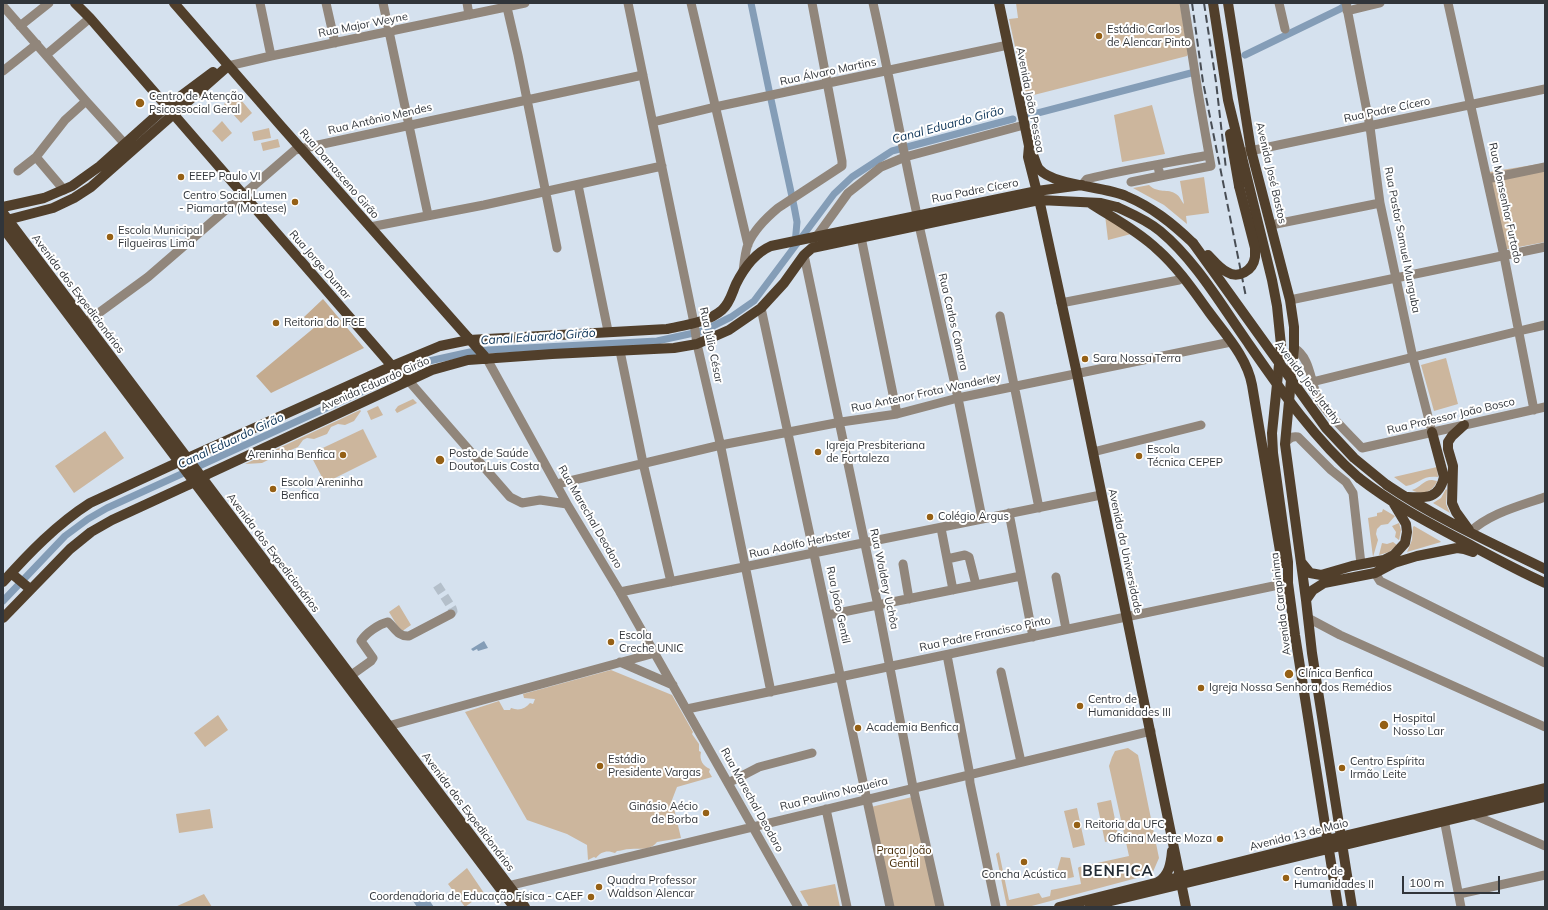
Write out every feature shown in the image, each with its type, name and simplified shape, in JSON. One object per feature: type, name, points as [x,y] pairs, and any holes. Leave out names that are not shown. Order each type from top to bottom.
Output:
[{"type":"main road","name":"Rua Jorge Dumar","points":[[75,3],[90,18],[400,373]]},
{"type":"main road","name":"Rua Damasceno Girão","points":[[174,3],[478,350]]},
{"type":"main road","name":"Avenida João Pessoa","points":[[999,3],[1028,146],[1028,157],[1038,195]]},
{"type":"main road","points":[[1193,243],[1202,248],[1217,264],[1231,274],[1243,274],[1248,270],[1255,258],[1255,248],[1239,186],[1237,153],[1213,3]]},
{"type":"main road","name":"Avenida José Bastos","points":[[1228,3],[1252,150],[1290,300],[1294,327],[1294,348]]},
{"type":"main road","points":[[3,207],[44,198],[64,190],[92,172],[125,144],[170,111],[227,64]]},
{"type":"main road","points":[[4,221],[53,208],[74,198],[91,187],[170,111]]},
{"type":"main road","points":[[1028,146],[1036,163],[1043,172],[1052,178],[1082,185]]},
{"type":"main road","name":"Avenida Carapinima","points":[[1237,153],[1272,280],[1277,306],[1281,345],[1272,433],[1273,453],[1288,562],[1288,580],[1295,635],[1338,907]]},
{"type":"main road","name":"Avenida José Jatahy","points":[[1082,185],[1110,190],[1145,205],[1159,213],[1193,243],[1326,428],[1354,458],[1387,485],[1405,497],[1470,532],[1545,569]]},
{"type":"main road","name":"Rua Padre Cícero","points":[[793,241],[918,220],[1082,185]]},
{"type":"main road","name":"Rua Padre Cícero","points":[[1038,195],[1090,203]]},
{"type":"main road","name":"Avenida da Universidade","points":[[1038,195],[1077,374],[1186,907]]},
{"type":"main road","points":[[1090,203],[1101,203],[1117,207],[1148,222],[1159,230],[1201,276],[1264,367],[1316,435],[1347,468],[1379,494],[1493,559],[1545,583]]},
{"type":"main road","points":[[1090,203],[1117,218],[1158,250],[1181,274],[1231,342],[1246,366],[1250,375],[1283,571],[1288,580]]},
{"type":"main road","name":"Rua Padre Cícero","points":[[804,255],[812,248],[861,237],[918,220]]},
{"type":"main road","name":"Avenida dos Expedicionários","points":[[4,221],[85,323],[191,470]]},
{"type":"main road","name":"Avenida dos Expedicionários","points":[[4,221],[504,886],[524,907]]},
{"type":"main road","name":"Avenida Eduardo Girão","points":[[3,618],[29,588],[70,549],[91,532],[191,470],[400,373],[432,370],[468,360],[478,350],[608,331],[667,329],[695,326],[724,308],[743,272],[752,260],[764,249],[793,241]]},
{"type":"main road","name":"Avenida Eduardo Girão","points":[[3,582],[13,575],[54,530],[72,514],[90,503],[191,470],[400,373],[440,346],[544,354],[674,348],[697,342],[729,330],[761,308],[784,283],[804,255]]},
{"type":"main road","points":[[1294,348],[1285,444],[1312,653],[1352,907]]},
{"type":"main road","points":[[1464,425],[1448,442],[1448,449],[1452,466],[1452,503],[1456,512],[1470,532]]},
{"type":"main road","points":[[1405,497],[1424,498],[1431,496],[1442,484],[1444,477],[1432,432]]},
{"type":"main road","points":[[1301,562],[1310,573],[1321,575],[1389,558],[1399,551],[1405,543],[1407,532],[1406,524],[1393,502]]},
{"type":"main road","points":[[1306,600],[1313,590],[1324,583],[1375,573],[1394,564],[1417,556],[1457,548],[1493,559]]},
{"type":"main road","points":[[13,575],[29,588]]},
{"type":"main road","name":"Avenida dos Expedicionários","points":[[291,604],[350,676],[388,726],[504,886],[514,907]]},
{"type":"main road","name":"Avenida 13 de Maio","points":[[1087,907],[1181,881],[1444,817],[1545,788]]},
{"type":"main road","name":"Avenida 13 de Maio","points":[[1444,817],[1474,815],[1545,797]]},
{"type":"main road","points":[[1154,883],[1162,880],[1170,866],[1173,845]]},
{"type":"main road","name":"Avenida 13 de Maio","points":[[1059,907],[1154,883],[1181,881]]},
{"type":"street","points":[[20,26],[49,3]]},
{"type":"street","points":[[260,3],[271,56]]},
{"type":"street","points":[[326,3],[335,43]]},
{"type":"street","points":[[383,3],[428,215]]},
{"type":"street","points":[[467,3],[469,14]]},
{"type":"street","name":"Rua Major Weyne","points":[[227,64],[389,32],[506,5],[525,3]]},
{"type":"street","name":"Rua Júlio César","points":[[628,3],[695,326],[697,342],[721,445],[771,692]]},
{"type":"street","points":[[691,3],[748,245]]},
{"type":"street","points":[[743,272],[748,245],[758,228],[768,217],[789,201],[842,166],[812,3]]},
{"type":"street","name":"Rua Carlos Câmara","points":[[875,3],[904,155],[958,398],[982,518]]},
{"type":"street","points":[[1131,182],[1211,166],[1184,3]]},
{"type":"street","points":[[1279,3],[1285,30]]},
{"type":"street","points":[[1346,7],[1380,3]]},
{"type":"street","name":"Rua Monsenhor Furtado","points":[[1448,3],[1504,256],[1534,410]]},
{"type":"street","points":[[506,5],[557,248]]},
{"type":"street","points":[[3,6],[125,144]]},
{"type":"street","name":"Rua Pastor Samuel Munguba","points":[[1346,7],[1370,127],[1380,203],[1413,358],[1432,432]]},
{"type":"street","points":[[46,55],[90,18]]},
{"type":"street","points":[[3,71],[37,44]]},
{"type":"street","name":"Rua Álvaro Martins","points":[[653,122],[715,107],[1008,45]]},
{"type":"street","name":"Rua Antônio Mendes","points":[[85,323],[148,277],[295,150],[643,75]]},
{"type":"street","name":"Rua Padre Cícero","points":[[1237,153],[1545,90]]},
{"type":"street","points":[[18,171],[36,156],[65,120],[86,101]]},
{"type":"street","points":[[813,237],[848,193],[874,172],[904,155],[1024,125]]},
{"type":"street","name":"Rua Padre Cícero","points":[[1082,185],[1087,179],[1116,172],[1158,166],[1209,155]]},
{"type":"street","points":[[36,156],[64,190]]},
{"type":"street","points":[[370,227],[546,192],[662,166]]},
{"type":"street","points":[[1158,166],[1160,176]]},
{"type":"street","points":[[1487,179],[1545,167]]},
{"type":"street","points":[[578,185],[608,331]]},
{"type":"street","points":[[1271,226],[1380,203]]},
{"type":"street","points":[[861,237],[897,414]]},
{"type":"street","points":[[1290,300],[1545,247]]},
{"type":"street","name":"Rua Waldery Uchôa","points":[[804,255],[878,606],[913,787],[940,907]]},
{"type":"street","points":[[1061,303],[1179,280]]},
{"type":"street","name":"Rua João Gentil","points":[[761,308],[815,552],[890,907]]},
{"type":"street","points":[[1000,316],[1039,508]]},
{"type":"street","points":[[1294,348],[1301,352],[1307,363],[1312,382],[1413,358],[1519,330],[1545,325]]},
{"type":"street","name":"Rua Antenor Frota Wanderley","points":[[557,484],[721,445],[897,414],[958,398],[1231,342]]},
{"type":"street","name":"Rua Marechal Deodoro","points":[[478,350],[620,592],[798,907]]},
{"type":"street","points":[[620,351],[643,463],[671,582]]},
{"type":"street","name":"Rua Jorge Dumar","points":[[400,373],[510,497],[522,503],[540,500],[567,504]]},
{"type":"street","name":"Rua Professor João Bosco","points":[[1312,382],[1319,399],[1362,448],[1545,407]]},
{"type":"street","points":[[1093,452],[1201,425]]},
{"type":"street","points":[[1285,444],[1288,439],[1293,436],[1298,437],[1350,487],[1354,499],[1361,564]]},
{"type":"street","points":[[540,500],[553,493],[557,484]]},
{"type":"street","name":"Rua Adolfo Herbster","points":[[620,592],[1101,495]]},
{"type":"street","points":[[1470,532],[1477,525],[1492,517],[1545,497]]},
{"type":"street","points":[[1009,514],[1033,636]]},
{"type":"street","points":[[941,528],[953,590]]},
{"type":"street","points":[[947,559],[965,555],[969,557],[976,585]]},
{"type":"street","points":[[902,564],[909,599]]},
{"type":"street","points":[[1375,573],[1380,581],[1545,663]]},
{"type":"street","points":[[828,615],[1021,576]]},
{"type":"street","points":[[1056,577],[1066,629]]},
{"type":"street","name":"Rua Padre Francisco Pinto","points":[[687,709],[1126,617],[1288,580]]},
{"type":"street","points":[[350,676],[373,658],[361,641],[363,637],[383,623],[388,622],[398,634],[403,637],[409,636],[451,614]]},
{"type":"street","points":[[1308,618],[1340,635],[1545,727]]},
{"type":"street","points":[[388,726],[655,653]]},
{"type":"street","points":[[947,655],[970,774],[970,783],[996,907]]},
{"type":"street","points":[[620,662],[673,685]]},
{"type":"street","points":[[1001,672],[1021,762]]},
{"type":"street","name":"Rua Paulino Nogueira","points":[[504,886],[1151,731]]},
{"type":"street","points":[[728,782],[759,768],[812,753]]},
{"type":"street","points":[[970,774],[976,781],[1002,907]]},
{"type":"street","points":[[826,809],[847,907]]},
{"type":"street","points":[[1474,815],[1545,846]]},
{"type":"street","points":[[1444,817],[1461,907]]},
{"type":"street","points":[[1459,894],[1545,875]]},
{"type":"green space","name":"Estádio Carlos de Alencar Pinto","points":[[1016,3],[1180,3],[1188,54],[1187,56],[1026,97],[1009,19],[1018,18]]},
{"type":"green space","points":[[236,94],[252,113],[241,123],[224,104]]},
{"type":"green space","points":[[1152,105],[1165,154],[1122,162],[1114,115]]},
{"type":"green space","points":[[222,121],[232,133],[222,142],[212,131]]},
{"type":"green space","points":[[269,128],[271,138],[254,141],[252,132]]},
{"type":"green space","points":[[278,139],[280,147],[263,151],[261,143]]},
{"type":"green space","points":[[1545,163],[1545,242],[1503,250],[1489,172]]},
{"type":"green space","points":[[1204,177],[1209,213],[1186,216],[1187,224],[1164,205],[1133,188],[1149,185],[1152,188],[1159,190],[1170,191],[1179,196],[1184,204],[1180,181]]},
{"type":"green space","points":[[1105,215],[1135,233],[1108,240]]},
{"type":"green space","points":[[1446,358],[1458,404],[1434,411],[1421,365]]},
{"type":"green space","points":[[413,399],[417,403],[397,413],[395,410],[398,406]]},
{"type":"green space","points":[[378,406],[383,415],[371,420],[367,411]]},
{"type":"green space","points":[[360,410],[361,411],[354,421],[345,425],[338,424],[331,427],[327,434],[314,439],[307,438],[303,440],[298,447],[286,452],[278,451],[273,453],[270,459],[262,463],[245,464]]},
{"type":"green space","name":"Areninha Benfica","points":[[363,429],[377,457],[325,483],[310,454]]},
{"type":"green space","points":[[105,431],[124,458],[74,493],[55,466]]},
{"type":"green space","points":[[1437,467],[1438,477],[1428,477],[1411,485],[1406,486],[1394,477]]},
{"type":"green space","points":[[1426,481],[1437,481],[1433,488],[1427,492],[1420,493],[1412,490]]},
{"type":"green space","points":[[1446,489],[1446,504],[1450,513],[1433,503],[1441,498]]},
{"type":"green space","points":[[1383,509],[1395,516],[1388,524],[1381,525],[1377,529],[1376,534],[1378,540],[1373,557],[1368,518],[1377,516],[1377,513],[1382,512]]},
{"type":"green space","points":[[1399,523],[1401,530],[1399,540],[1395,537],[1396,532],[1392,526]]},
{"type":"green space","points":[[1414,526],[1441,542],[1407,552],[1412,540]]},
{"type":"green space","points":[[1393,542],[1397,545],[1389,552],[1379,555],[1382,543],[1387,544]]},
{"type":"green space","points":[[399,605],[411,625],[401,632],[389,612]]},
{"type":"green space","name":"Estádio Presidente Vargas","points":[[611,670],[672,695],[693,732],[692,734],[699,744],[701,760],[705,766],[710,769],[709,772],[712,777],[677,787],[672,800],[681,838],[657,842],[648,848],[626,849],[615,853],[605,852],[596,858],[594,857],[588,860],[587,845],[567,834],[527,820],[465,712],[499,701],[504,710],[510,710],[511,708],[522,709],[530,703],[533,704],[535,699],[524,698],[523,694]]},
{"type":"green space","points":[[218,715],[228,730],[205,747],[194,733]]},
{"type":"green space","points":[[1128,748],[1138,755],[1159,858],[1152,874],[1028,907],[1007,907],[996,854],[999,852],[1009,900],[1039,893],[1042,898],[1050,896],[1051,890],[1081,884],[1079,867],[1129,856],[1109,766],[1115,751]]},
{"type":"green space","name":"Praça João Gentil","points":[[912,797],[937,907],[894,907],[871,807]]},
{"type":"green space","points":[[1111,800],[1119,839],[1105,842],[1097,803]]},
{"type":"green space","points":[[1077,808],[1085,845],[1073,848],[1064,811]]},
{"type":"green space","points":[[210,809],[213,828],[179,833],[176,814]]},
{"type":"green space","points":[[1061,857],[1070,858],[1074,877],[1065,879],[1057,871]]},
{"type":"green space","points":[[467,868],[484,893],[465,907],[448,884]]},
{"type":"green space","points":[[835,884],[840,907],[809,907],[800,891]]},
{"type":"green space","points":[[204,894],[212,907],[175,907]]},
{"type":"shaded area","points":[[323,299],[364,348],[271,393],[256,376],[315,327],[304,317]]},
{"type":"water","points":[[484,641],[488,648],[478,651],[477,649],[473,651],[471,649]]},
{"type":"water","points":[[422,890],[434,907],[417,907],[411,898]]},
{"type":"waterway","points":[[751,3],[797,222],[795,244]]},
{"type":"waterway","name":"Canal Eduardo Girão","points":[[1245,55],[1340,9],[1348,3]]},
{"type":"waterway","name":"Canal Eduardo Girão","points":[[1030,115],[1191,73]]},
{"type":"waterway","name":"Canal Eduardo Girão","points":[[3,601],[65,536],[88,519],[107,508],[429,361],[470,352],[488,350],[657,341],[703,331],[731,317],[754,301],[834,194],[852,177],[892,151],[1013,119]]},
{"type":"tunnel","points":[[437,585],[452,608],[453,611],[451,614]]},
{"type":"railway","points":[[1192,3],[1203,82],[1246,297]]},
{"type":"railway","points":[[1204,3],[1216,82],[1226,169]]},
{"type":"place","name":"Estádio Carlos de Alencar Pinto","points":[[1099,36]]},
{"type":"place","name":"Centro de Atenção Psicossocial Geral","points":[[140,103]]},
{"type":"place","name":"EEEP Paulo VI","points":[[181,177]]},
{"type":"place","name":"Centro Social Lumen - Piamarta (Montese)","points":[[295,202]]},
{"type":"place","name":"Escola Municipal Filgueiras Lima","points":[[110,237]]},
{"type":"place","name":"Reitoria do IFCE","points":[[276,323]]},
{"type":"place","name":"Sara Nossa Terra","points":[[1085,359]]},
{"type":"place","name":"Igreja Presbiteriana de Fortaleza","points":[[818,452]]},
{"type":"place","name":"Areninha Benfica","points":[[343,455]]},
{"type":"place","name":"Escola Técnica CEPEP","points":[[1139,456]]},
{"type":"place","name":"Posto de Saúde Doutor Luis Costa","points":[[440,460]]},
{"type":"place","name":"Escola Areninha Benfica","points":[[273,489]]},
{"type":"place","name":"Colégio Argus","points":[[930,517]]},
{"type":"place","name":"Escola Creche UNIC","points":[[611,642]]},
{"type":"place","name":"Clínica Benfica","points":[[1289,674]]},
{"type":"place","name":"Igreja Nossa Senhora dos Remédios","points":[[1201,688]]},
{"type":"place","name":"Centro de Humanidades III","points":[[1080,706]]},
{"type":"place","name":"Hospital Nosso Lar","points":[[1384,725]]},
{"type":"place","name":"Academia Benfica","points":[[858,728]]},
{"type":"place","name":"Estádio Presidente Vargas","points":[[600,766]]},
{"type":"place","name":"Centro Espírita Irmão Leite","points":[[1342,768]]},
{"type":"place","name":"Ginásio Aécio de Borba","points":[[706,813]]},
{"type":"place","name":"Reitoria da UFC","points":[[1077,825]]},
{"type":"place","name":"Oficina Mestre Moza","points":[[1220,839]]},
{"type":"place","name":"Concha Acústica","points":[[1024,862]]},
{"type":"place","name":"Centro de Humanidades II","points":[[1286,878]]},
{"type":"place","name":"Quadra Professor Waldson Alencar","points":[[599,887]]},
{"type":"place","name":"Coordenadoria de Educação Física - CAEF","points":[[591,897]]},
{"type":"district","name":"BENFICA","points":[[1118,871]]}]
